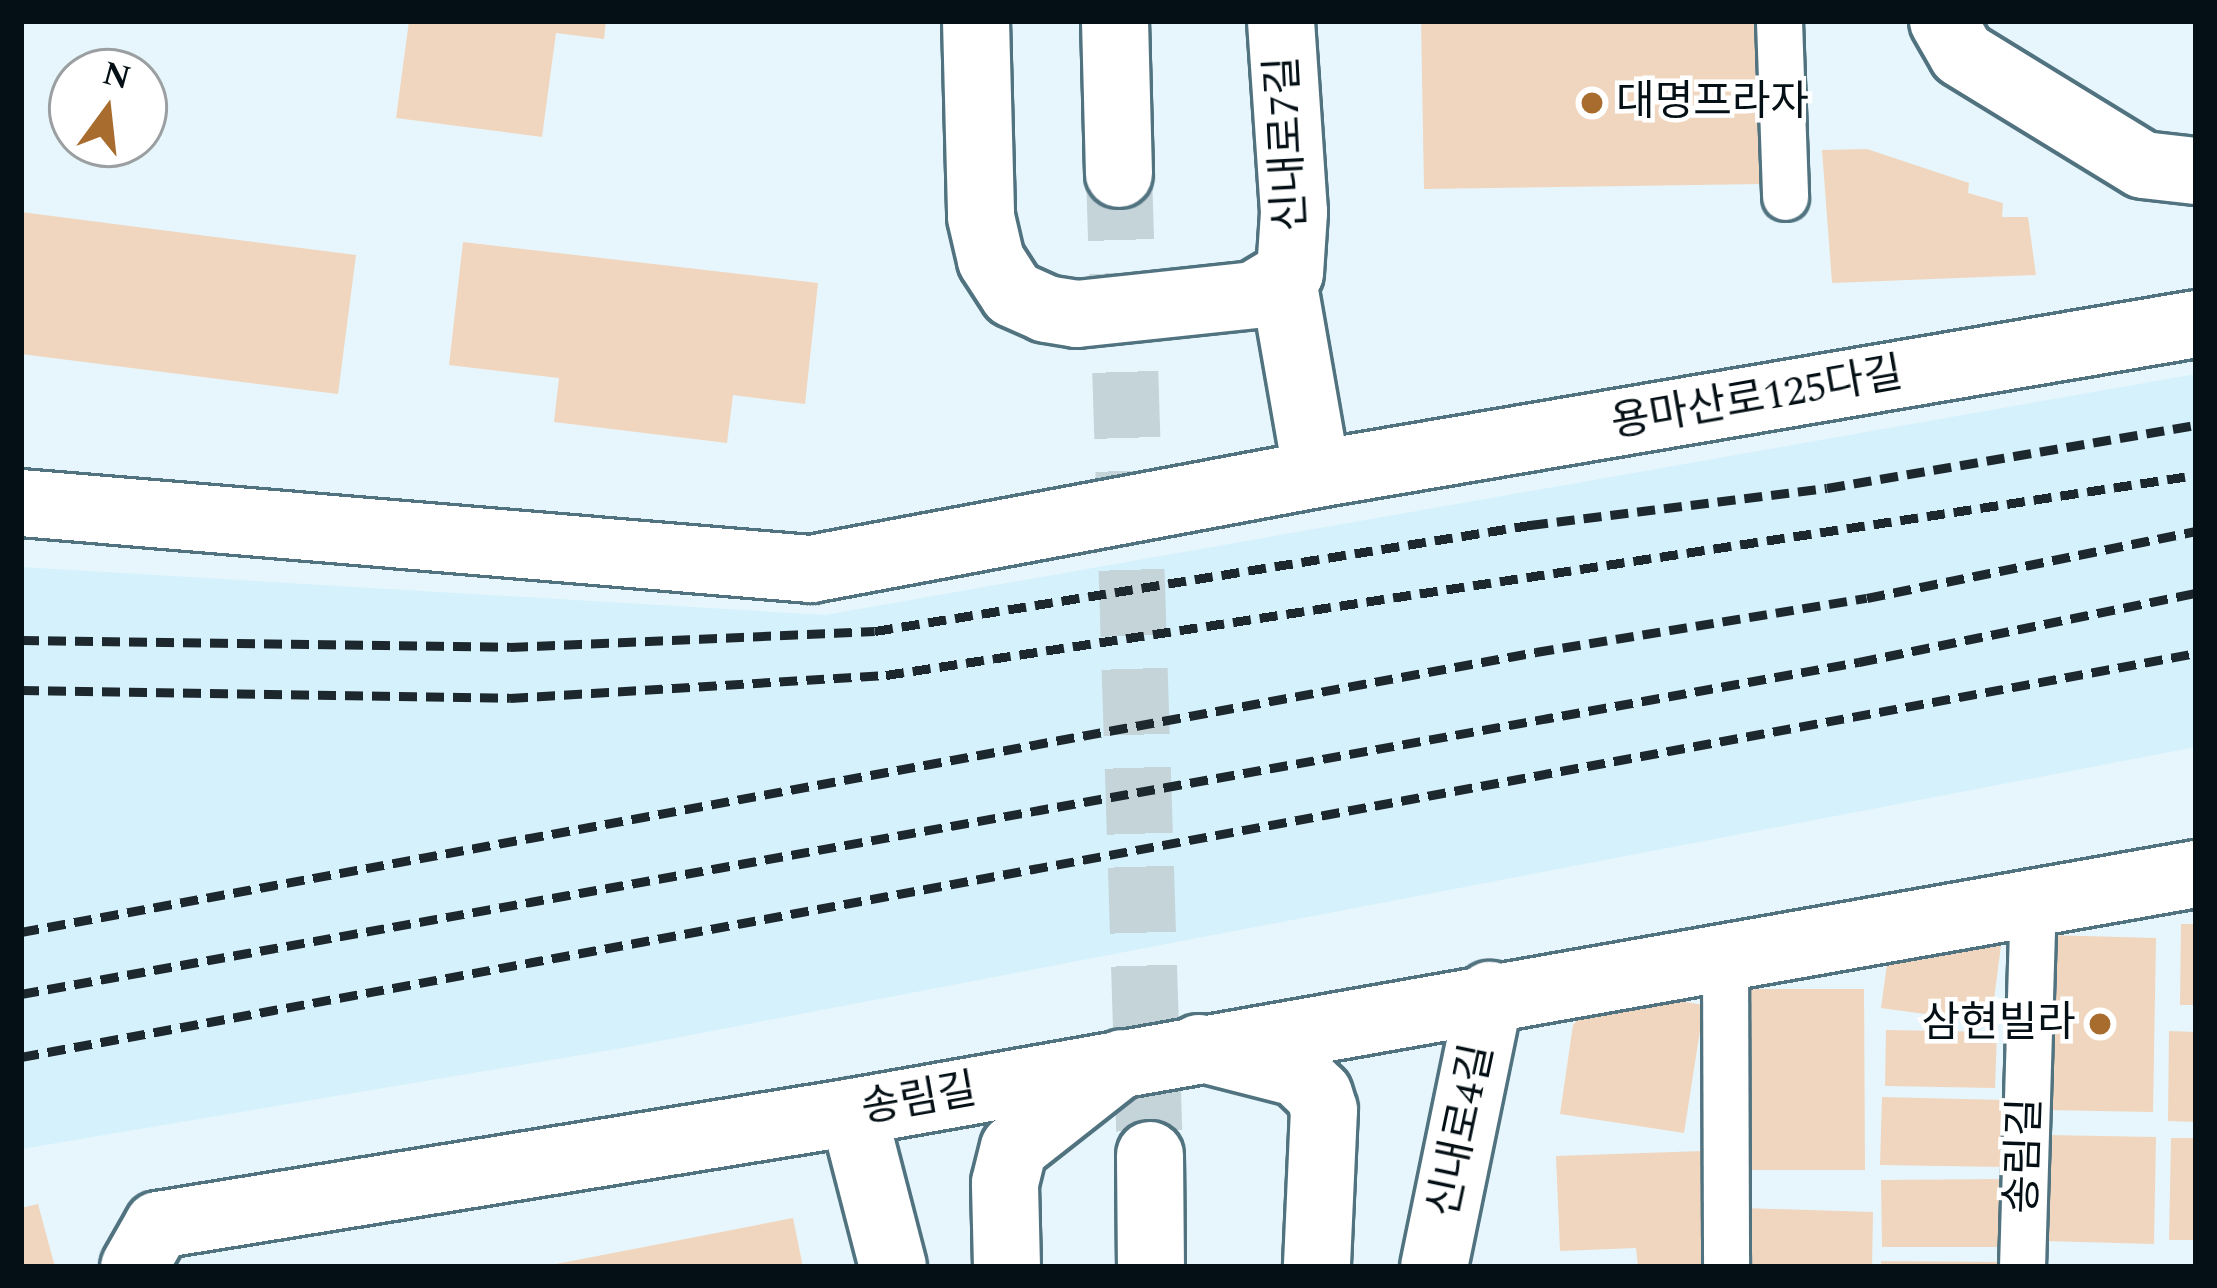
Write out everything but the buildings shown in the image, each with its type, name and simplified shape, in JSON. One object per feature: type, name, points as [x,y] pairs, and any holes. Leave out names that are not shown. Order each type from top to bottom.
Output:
[{"type":"street","name":"신내로7길","points":[[976,21],[981,217],[991,260],[1013,294],[1046,309],[1077,314],[1254,295],[1290,273],[1295,238],[1281,21]]},
{"type":"street","points":[[1114,21],[1119,174]]},
{"type":"street","points":[[1942,21],[1961,54],[2143,165],[2196,170]]},
{"type":"street","points":[[1282,280],[1317,474]]},
{"type":"street","name":"용마산로125다길","points":[[21,503],[811,569],[1317,474],[2196,324]]},
{"type":"street","name":"송림길","points":[[134,1267],[158,1226],[853,1112],[1490,995],[2196,874]]},
{"type":"street","name":"신내로4길","points":[[1433,1267],[1490,995]]},
{"type":"street","points":[[1199,1048],[1297,1073],[1319,1094],[1324,1110],[1317,1267]]},
{"type":"street","points":[[1007,1267],[1005,1184],[1014,1148],[1122,1063]]},
{"type":"street","points":[[853,1112],[893,1267]]},
{"type":"street","points":[[1150,1155],[1150,1267]]},
{"type":"lane","points":[[1779,21],[1785,197]]},
{"type":"lane","name":"송림길","points":[[2022,1267],[2033,902]]},
{"type":"lane","points":[[1725,956],[1726,1267]]},
{"type":"shaded area","points":[[2196,374],[2196,747],[628,1047],[21,1149],[21,567],[825,615]]},
{"type":"tunnel","points":[[1119,174],[1150,1155]]},
{"type":"railway","points":[[21,640],[510,647],[875,631],[1530,525],[1827,488],[2196,425]]},
{"type":"railway","points":[[21,690],[510,698],[886,675],[2196,475]]},
{"type":"railway","points":[[21,932],[1536,652],[1867,598],[2196,531]]},
{"type":"railway","points":[[21,994],[1859,662],[2196,593]]},
{"type":"railway","points":[[21,1057],[2196,653]]},
{"type":"place","name":"대명프라자","points":[[1592,103]]},
{"type":"place","name":"삼현빌라","points":[[2100,1024]]}]
